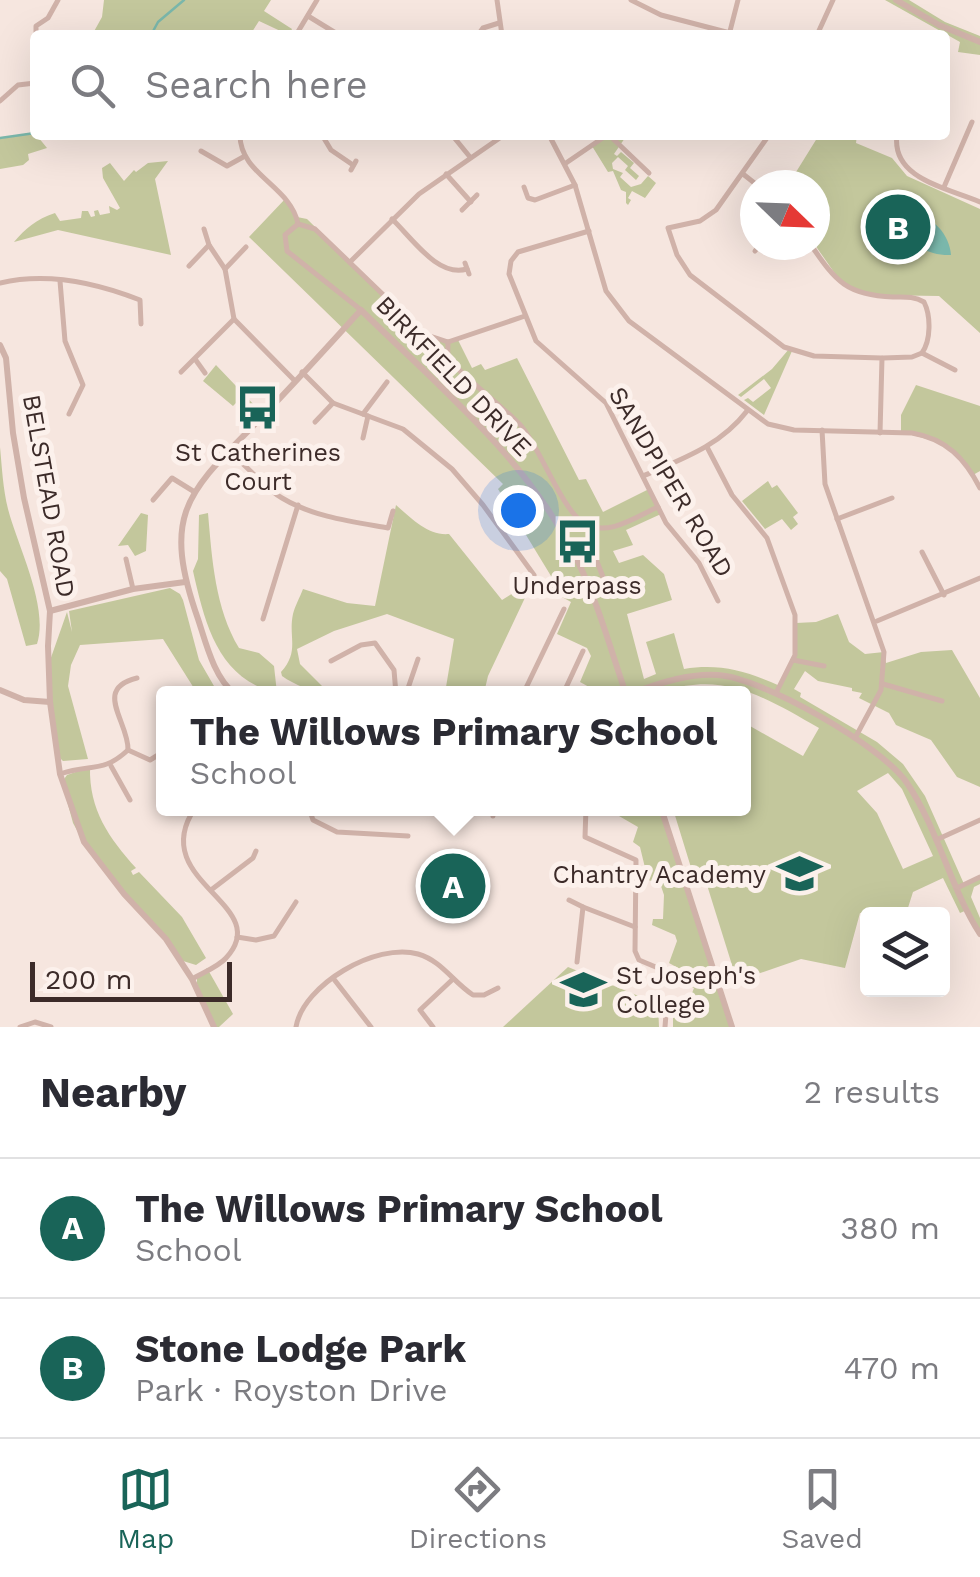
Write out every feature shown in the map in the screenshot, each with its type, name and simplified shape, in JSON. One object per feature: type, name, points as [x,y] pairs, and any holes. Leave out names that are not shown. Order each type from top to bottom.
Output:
[{"type":"street","points":[[36,30],[58,0]]},
{"type":"street","points":[[299,30],[317,0]]},
{"type":"street","points":[[497,0],[501,30]]},
{"type":"street","points":[[632,0],[654,13],[715,30]]},
{"type":"street","points":[[730,30],[738,0]]},
{"type":"street","points":[[820,30],[833,0]]},
{"type":"street","points":[[896,0],[939,25],[980,42]]},
{"type":"street","points":[[308,16],[331,30]]},
{"type":"street","points":[[482,30],[499,22]]},
{"type":"street","points":[[0,101],[18,85],[30,84]]},
{"type":"street","points":[[944,187],[972,122]]},
{"type":"street","points":[[201,151],[227,166],[245,156],[241,140]]},
{"type":"street","points":[[325,140],[331,150],[354,165]]},
{"type":"street","points":[[456,140],[470,157]]},
{"type":"street","points":[[350,262],[392,219],[446,174],[496,140]]},
{"type":"street","points":[[552,140],[576,185],[604,285],[617,309],[747,411],[778,427],[918,434],[940,442],[962,459],[980,488]]},
{"type":"street","points":[[566,163],[600,140]]},
{"type":"street","points":[[614,140],[650,172]]},
{"type":"street","points":[[745,170],[766,140]]},
{"type":"street","points":[[897,140],[898,155],[906,170],[980,202]]},
{"type":"street","name":"BIRKFIELD DRIVE","points":[[245,156],[292,206],[298,224]]},
{"type":"street","points":[[446,174],[471,202]]},
{"type":"street","points":[[740,176],[708,216],[668,228],[677,255],[694,279],[779,344],[810,355],[882,358],[922,353],[927,344],[928,318],[922,300],[867,296],[832,275],[822,260]]},
{"type":"street","points":[[524,187],[528,198],[535,200],[576,185]]},
{"type":"street","points":[[462,210],[477,195]]},
{"type":"street","points":[[392,219],[442,267],[454,272],[467,269]]},
{"type":"street","name":"BIRKFIELD DRIVE","points":[[298,224],[313,227],[424,334],[448,342],[451,362],[524,429],[570,510],[580,522],[593,527]]},
{"type":"street","name":"BIRKFIELD DRIVE","points":[[298,224],[285,235],[287,251],[360,310],[490,438],[544,503],[589,586],[624,686]]},
{"type":"street","points":[[204,230],[225,269],[234,319],[294,380]]},
{"type":"street","name":"SANDPIPER ROAD","points":[[589,231],[522,250],[514,256],[509,274],[542,349],[606,403],[673,534],[699,562],[718,600]]},
{"type":"street","points":[[189,266],[209,244]]},
{"type":"street","points":[[225,269],[246,247]]},
{"type":"street","points":[[0,283],[34,278],[104,286],[140,300],[141,324]]},
{"type":"street","points":[[60,281],[65,341],[83,385],[69,414]]},
{"type":"street","points":[[226,686],[185,582],[180,550],[193,490],[360,310]]},
{"type":"street","points":[[448,342],[525,316]]},
{"type":"street","points":[[181,372],[234,319]]},
{"type":"street","name":"BELSTEAD ROAD","points":[[0,345],[6,358],[24,498],[50,611],[50,702],[60,774],[84,842],[166,940],[192,980],[214,1027]]},
{"type":"street","points":[[922,353],[955,370]]},
{"type":"street","points":[[880,432],[882,358]]},
{"type":"street","points":[[195,359],[205,372]]},
{"type":"street","points":[[302,372],[333,403],[404,429],[452,470],[534,575]]},
{"type":"street","points":[[364,438],[366,415],[387,382]]},
{"type":"street","points":[[315,422],[333,403]]},
{"type":"street","points":[[643,476],[725,436],[747,411]]},
{"type":"street","points":[[822,430],[823,475],[884,652],[883,684],[855,738]]},
{"type":"street","points":[[707,447],[732,495],[763,532],[796,620],[793,660],[776,694]]},
{"type":"street","points":[[226,451],[281,498],[327,516],[388,528],[393,511]]},
{"type":"street","points":[[153,500],[172,478],[193,490]]},
{"type":"street","points":[[838,518],[892,498]]},
{"type":"street","points":[[263,619],[298,505]]},
{"type":"street","points":[[605,582],[593,550],[593,527],[615,526],[658,506]]},
{"type":"street","points":[[922,552],[944,595]]},
{"type":"street","points":[[126,560],[132,589]]},
{"type":"street","points":[[876,621],[980,578]]},
{"type":"street","points":[[50,611],[132,589],[185,582]]},
{"type":"street","points":[[526,686],[564,609]]},
{"type":"street","points":[[331,662],[361,645],[375,643],[394,670],[395,686]]},
{"type":"street","points":[[567,686],[583,651]]},
{"type":"street","points":[[409,686],[418,659]]},
{"type":"street","points":[[793,660],[824,666]]},
{"type":"street","points":[[653,686],[706,674],[750,681],[886,759],[905,779],[980,934]]},
{"type":"street","points":[[60,774],[77,768],[111,766],[128,750],[114,694],[119,686],[137,678]]},
{"type":"street","points":[[883,684],[942,700]]},
{"type":"street","points":[[0,690],[24,700],[50,702]]},
{"type":"street","points":[[128,750],[150,760],[156,756]]},
{"type":"street","points":[[111,766],[130,800]]},
{"type":"street","points":[[190,816],[182,850],[188,864],[234,918],[237,938],[226,958],[192,980]]},
{"type":"street","points":[[312,816],[337,832],[408,836]]},
{"type":"street","points":[[585,816],[584,836],[636,860],[635,951],[640,960],[670,973]]},
{"type":"street","points":[[664,816],[732,1027]]},
{"type":"street","points":[[936,840],[980,820]]},
{"type":"street","points":[[210,890],[253,858],[256,850]]},
{"type":"street","points":[[957,888],[980,877]]},
{"type":"street","points":[[569,900],[636,927]]},
{"type":"street","points":[[237,938],[256,940],[274,936],[296,902]]},
{"type":"street","points":[[577,962],[583,907]]},
{"type":"street","points":[[296,1027],[298,1014],[309,996],[333,978],[382,953],[400,951],[432,959],[473,995],[498,988]]},
{"type":"street","points":[[333,978],[371,1027]]},
{"type":"street","points":[[433,1027],[420,1010],[453,979]]},
{"type":"street","points":[[666,1014],[666,1027]]},
{"type":"street","points":[[20,1027],[35,1022],[51,1027]]},
{"type":"green space","points":[[104,0],[271,0],[264,11],[292,29],[278,30],[259,21],[253,30],[95,30],[102,17]]},
{"type":"green space","points":[[885,0],[909,0],[945,22],[980,36],[980,55],[958,52],[960,42],[950,36],[950,30],[939,30]]},
{"type":"green space","points":[[30,133],[30,140],[40,140],[47,148],[28,154],[29,160],[23,165],[0,169],[0,139]]},
{"type":"green space","points":[[600,140],[624,140],[614,154],[621,152],[634,163],[630,168],[639,176],[636,180],[618,157],[612,163],[613,169],[623,173],[620,177],[631,187],[648,176],[656,183],[645,198],[632,191],[628,205],[626,192],[592,146]]},
{"type":"green space","points":[[816,140],[856,140],[892,158],[907,176],[980,209],[980,333],[939,296],[874,295],[851,288],[826,260],[830,260],[830,170],[797,170]]},
{"type":"green space","points":[[168,161],[155,179],[171,255],[58,230],[14,242],[32,225],[55,213],[60,221],[81,218],[82,211],[88,211],[91,217],[98,210],[100,215],[110,213],[109,206],[120,208],[103,178],[102,168],[110,163],[124,181],[148,163]]},
{"type":"green space","points":[[286,198],[297,217],[307,219],[430,339],[458,340],[472,368],[481,364],[485,370],[517,358],[579,480],[586,479],[603,512],[649,489],[661,514],[626,530],[633,545],[613,551],[619,563],[643,555],[664,574],[672,600],[627,614],[644,679],[656,674],[646,642],[674,633],[684,669],[733,670],[780,686],[795,655],[796,623],[816,622],[838,614],[849,642],[865,654],[884,652],[886,663],[921,652],[952,650],[980,698],[980,787],[957,777],[931,740],[896,725],[889,713],[859,698],[862,693],[818,681],[805,671],[794,689],[801,693],[800,697],[877,742],[903,764],[925,796],[964,884],[980,877],[971,897],[980,918],[980,934],[967,910],[960,913],[943,878],[913,892],[908,907],[860,907],[845,968],[801,959],[737,981],[707,885],[697,887],[675,816],[751,816],[751,727],[803,756],[819,728],[751,693],[751,686],[587,686],[580,682],[591,656],[587,648],[557,634],[571,602],[542,586],[551,576],[498,489],[503,484],[249,237]],"holes":[[[888,773],[902,789],[933,856],[903,869],[877,813],[857,791]]]},
{"type":"green space","points":[[789,349],[792,351],[764,415],[744,400],[753,402],[771,388],[764,379],[741,397],[738,395],[772,369]]},
{"type":"green space","points":[[216,365],[256,407],[247,413],[237,402],[233,406],[203,381]]},
{"type":"green space","points":[[916,385],[980,406],[980,471],[973,475],[960,457],[942,445],[901,433],[901,415]]},
{"type":"green space","points":[[0,447],[8,509],[39,613],[37,644],[26,646],[7,579],[0,571]]},
{"type":"green space","points":[[768,481],[772,488],[777,485],[798,513],[793,517],[798,524],[791,530],[782,519],[765,529],[742,501]]},
{"type":"green space","points":[[396,505],[427,529],[449,534],[502,600],[531,585],[486,686],[446,686],[454,639],[387,614],[334,631],[297,649],[300,664],[322,686],[300,686],[282,676],[292,650],[293,614],[303,589],[347,603],[375,606]]},
{"type":"green space","points":[[141,513],[148,515],[146,551],[135,556],[128,545],[118,546]]},
{"type":"green space","points":[[208,513],[216,583],[231,633],[239,648],[259,653],[274,666],[276,686],[257,686],[241,675],[217,647],[193,571],[198,559],[199,515]]},
{"type":"green space","points":[[170,588],[183,600],[199,660],[214,686],[193,686],[163,639],[80,645],[71,665],[68,686],[88,759],[63,761],[57,755],[47,669],[67,612],[72,632],[69,611]]},
{"type":"green space","points":[[90,767],[93,797],[102,822],[136,868],[131,871],[133,875],[139,872],[182,917],[206,958],[196,965],[183,961],[89,852],[73,823],[62,782],[67,775]]},
{"type":"green space","points":[[619,816],[663,816],[732,1027],[673,1027],[673,1011],[686,1009],[694,988],[676,980],[680,969],[669,963],[677,941],[675,935],[652,925],[653,919],[663,919],[664,895],[660,883],[648,880],[640,847],[633,842],[638,827]]},
{"type":"green space","name":"St Joseph's College","points":[[568,967],[658,1004],[659,1027],[503,1027]]},
{"type":"green space","points":[[207,968],[233,1014],[219,1027],[215,1027],[197,984],[197,978]]},
{"type":"water","points":[[914,213],[939,228],[951,255],[935,254],[914,243],[903,222]]},
{"type":"waterway","points":[[154,30],[184,0]]},
{"type":"waterway","points":[[0,138],[30,134]]},
{"type":"place","name":"Stone Lodge Park","points":[[898,227]]},
{"type":"place","name":"St Catherines Court","points":[[258,408]]},
{"type":"place","name":"Underpass","points":[[577,541]]},
{"type":"place","name":"Chantry Academy","points":[[799,874]]},
{"type":"place","name":"The Willows Primary School","points":[[453,886]]},
{"type":"place","name":"St Joseph's College","points":[[583,989]]}]
